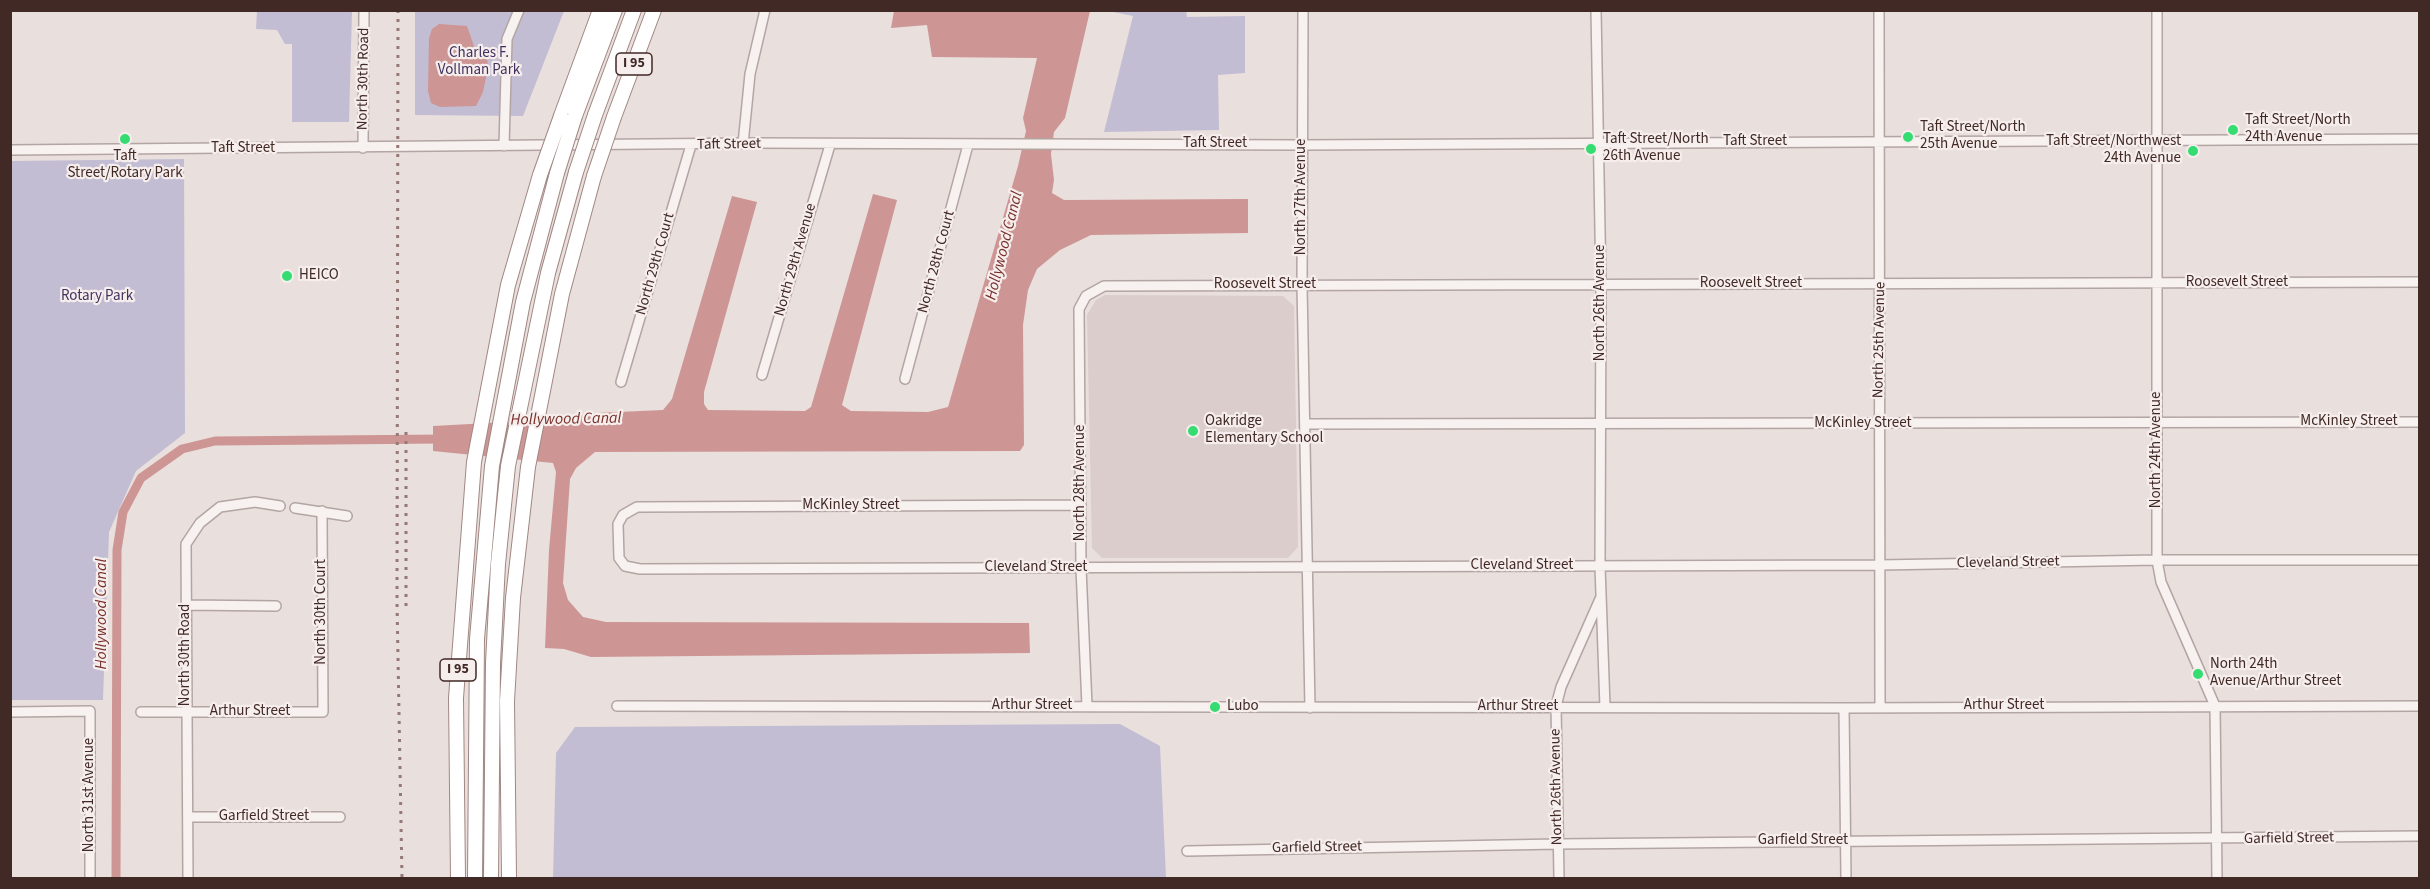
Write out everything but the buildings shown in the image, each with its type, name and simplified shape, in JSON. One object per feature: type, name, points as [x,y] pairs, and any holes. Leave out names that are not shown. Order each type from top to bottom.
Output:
[{"type":"highway","name":"I 95","points":[[458,879],[456,698],[474,462],[508,285],[540,175],[600,10]]},
{"type":"highway","points":[[475,879],[477,639],[492,466],[523,302],[557,172],[575,116],[615,10]]},
{"type":"highway","points":[[491,879],[493,663],[498,564],[508,466],[548,273],[594,115],[634,10]]},
{"type":"highway","name":"I 95","points":[[508,879],[507,701],[513,598],[528,467],[537,412],[562,294],[594,176],[654,10]]},
{"type":"street","name":"North 30th Road","points":[[363,148],[364,10]]},
{"type":"street","points":[[504,146],[507,39],[519,10]]},
{"type":"street","points":[[743,144],[748,82],[765,10]]},
{"type":"street","name":"North 27th Avenue","points":[[1303,10],[1302,285],[1307,424],[1310,708]]},
{"type":"street","name":"North 26th Avenue","points":[[1596,10],[1601,285],[1600,596],[1605,707]]},
{"type":"street","name":"North 25th Avenue","points":[[1879,10],[1880,706]]},
{"type":"street","name":"North 24th Avenue","points":[[2157,10],[2157,560],[2161,582],[2215,706],[2217,879]]},
{"type":"street","name":"Taft Street","points":[[10,150],[743,144],[1302,145],[2420,139]]},
{"type":"street","name":"North 29th Court","points":[[621,382],[691,145]]},
{"type":"street","name":"North 29th Avenue","points":[[762,375],[830,145]]},
{"type":"street","name":"North 28th Court","points":[[905,380],[968,145]]},
{"type":"street","name":"Roosevelt Street","points":[[1086,296],[1104,286],[2420,282]]},
{"type":"street","name":"North 28th Avenue","points":[[1086,296],[1079,309],[1081,568],[1087,706]]},
{"type":"street","name":"McKinley Street","points":[[1307,424],[2420,422]]},
{"type":"street","name":"North 30th Road","points":[[188,879],[186,544],[200,523],[220,507],[255,502],[280,506]]},
{"type":"street","name":"McKinley Street","points":[[625,566],[619,558],[618,524],[623,515],[637,507],[1081,505]]},
{"type":"street","points":[[295,508],[347,516]]},
{"type":"street","name":"North 30th Court","points":[[322,511],[323,712]]},
{"type":"street","name":"Cleveland Street","points":[[625,566],[640,569],[1081,568],[2420,560]]},
{"type":"street","name":"North 26th Avenue","points":[[1559,879],[1556,706],[1561,687],[1600,596]]},
{"type":"street","points":[[186,604],[276,606]]},
{"type":"street","name":"Arthur Street","points":[[617,706],[1844,708],[1880,706],[2420,706]]},
{"type":"street","points":[[1844,708],[1846,879]]},
{"type":"street","name":"North 31st Avenue","points":[[10,712],[90,711],[90,879]]},
{"type":"street","name":"Arthur Street","points":[[141,712],[323,712]]},
{"type":"street","name":"Garfield Street","points":[[189,817],[340,817]]},
{"type":"street","name":"Garfield Street","points":[[1187,851],[1558,844],[2217,840],[2420,836]]},
{"type":"shaded area","name":"Oakridge Elementary School","points":[[1105,295],[1283,296],[1294,306],[1298,547],[1288,558],[1102,558],[1092,548],[1087,315],[1096,300]]},
{"type":"green space","points":[[1186,10],[1187,17],[1245,16],[1245,73],[1218,75],[1219,130],[1104,132],[1133,16],[1108,11]]},
{"type":"green space","points":[[257,11],[352,11],[349,122],[292,122],[292,44],[285,44],[277,30],[256,29]]},
{"type":"green space","name":"Charles F. Vollman Park","points":[[415,11],[564,11],[523,116],[415,115]]},
{"type":"green space","name":"Rotary Park","points":[[184,159],[185,433],[136,471],[109,532],[103,700],[11,700],[11,161]]},
{"type":"green space","points":[[1120,724],[1160,746],[1166,878],[553,878],[556,753],[575,727]]},
{"type":"water","points":[[894,11],[1090,11],[1065,118],[1054,132],[1051,154],[1054,180],[1052,193],[1064,200],[1248,199],[1248,233],[1091,235],[1060,250],[1037,269],[1028,290],[1023,325],[1024,445],[1020,451],[595,452],[576,468],[570,479],[563,583],[568,600],[583,617],[606,622],[1029,623],[1030,653],[591,657],[564,649],[545,648],[549,550],[556,472],[553,463],[433,451],[433,426],[563,419],[596,413],[663,410],[672,399],[732,196],[757,202],[704,392],[704,404],[708,410],[805,411],[811,407],[873,194],[897,200],[842,405],[851,411],[928,412],[948,407],[1018,166],[1026,131],[1023,118],[1037,58],[932,57],[927,25],[891,28]]},
{"type":"water","points":[[439,24],[467,26],[474,46],[487,56],[488,68],[483,92],[476,106],[440,107],[431,103],[428,91],[429,38],[432,29]]},
{"type":"waterway","name":"Hollywood Canal","points":[[116,878],[117,550],[123,512],[141,478],[182,449],[215,441],[443,439]]},
{"type":"railway","points":[[398,10],[397,602],[402,878]]},
{"type":"railway","points":[[406,429],[406,606]]},
{"type":"place","name":"Taft Street/North 24th Avenue","points":[[2233,130]]},
{"type":"place","name":"Taft Street/North 25th Avenue","points":[[1908,137]]},
{"type":"place","name":"Taft Street/Rotary Park","points":[[125,139]]},
{"type":"place","name":"Taft Street/North 26th Avenue","points":[[1591,149]]},
{"type":"place","name":"Taft Street/Northwest 24th Avenue","points":[[2193,151]]},
{"type":"place","name":"HEICO","points":[[287,276]]},
{"type":"place","name":"Oakridge Elementary School","points":[[1193,431]]},
{"type":"place","name":"North 24th Avenue/Arthur Street","points":[[2198,674]]},
{"type":"place","name":"Lubo","points":[[1215,707]]}]
